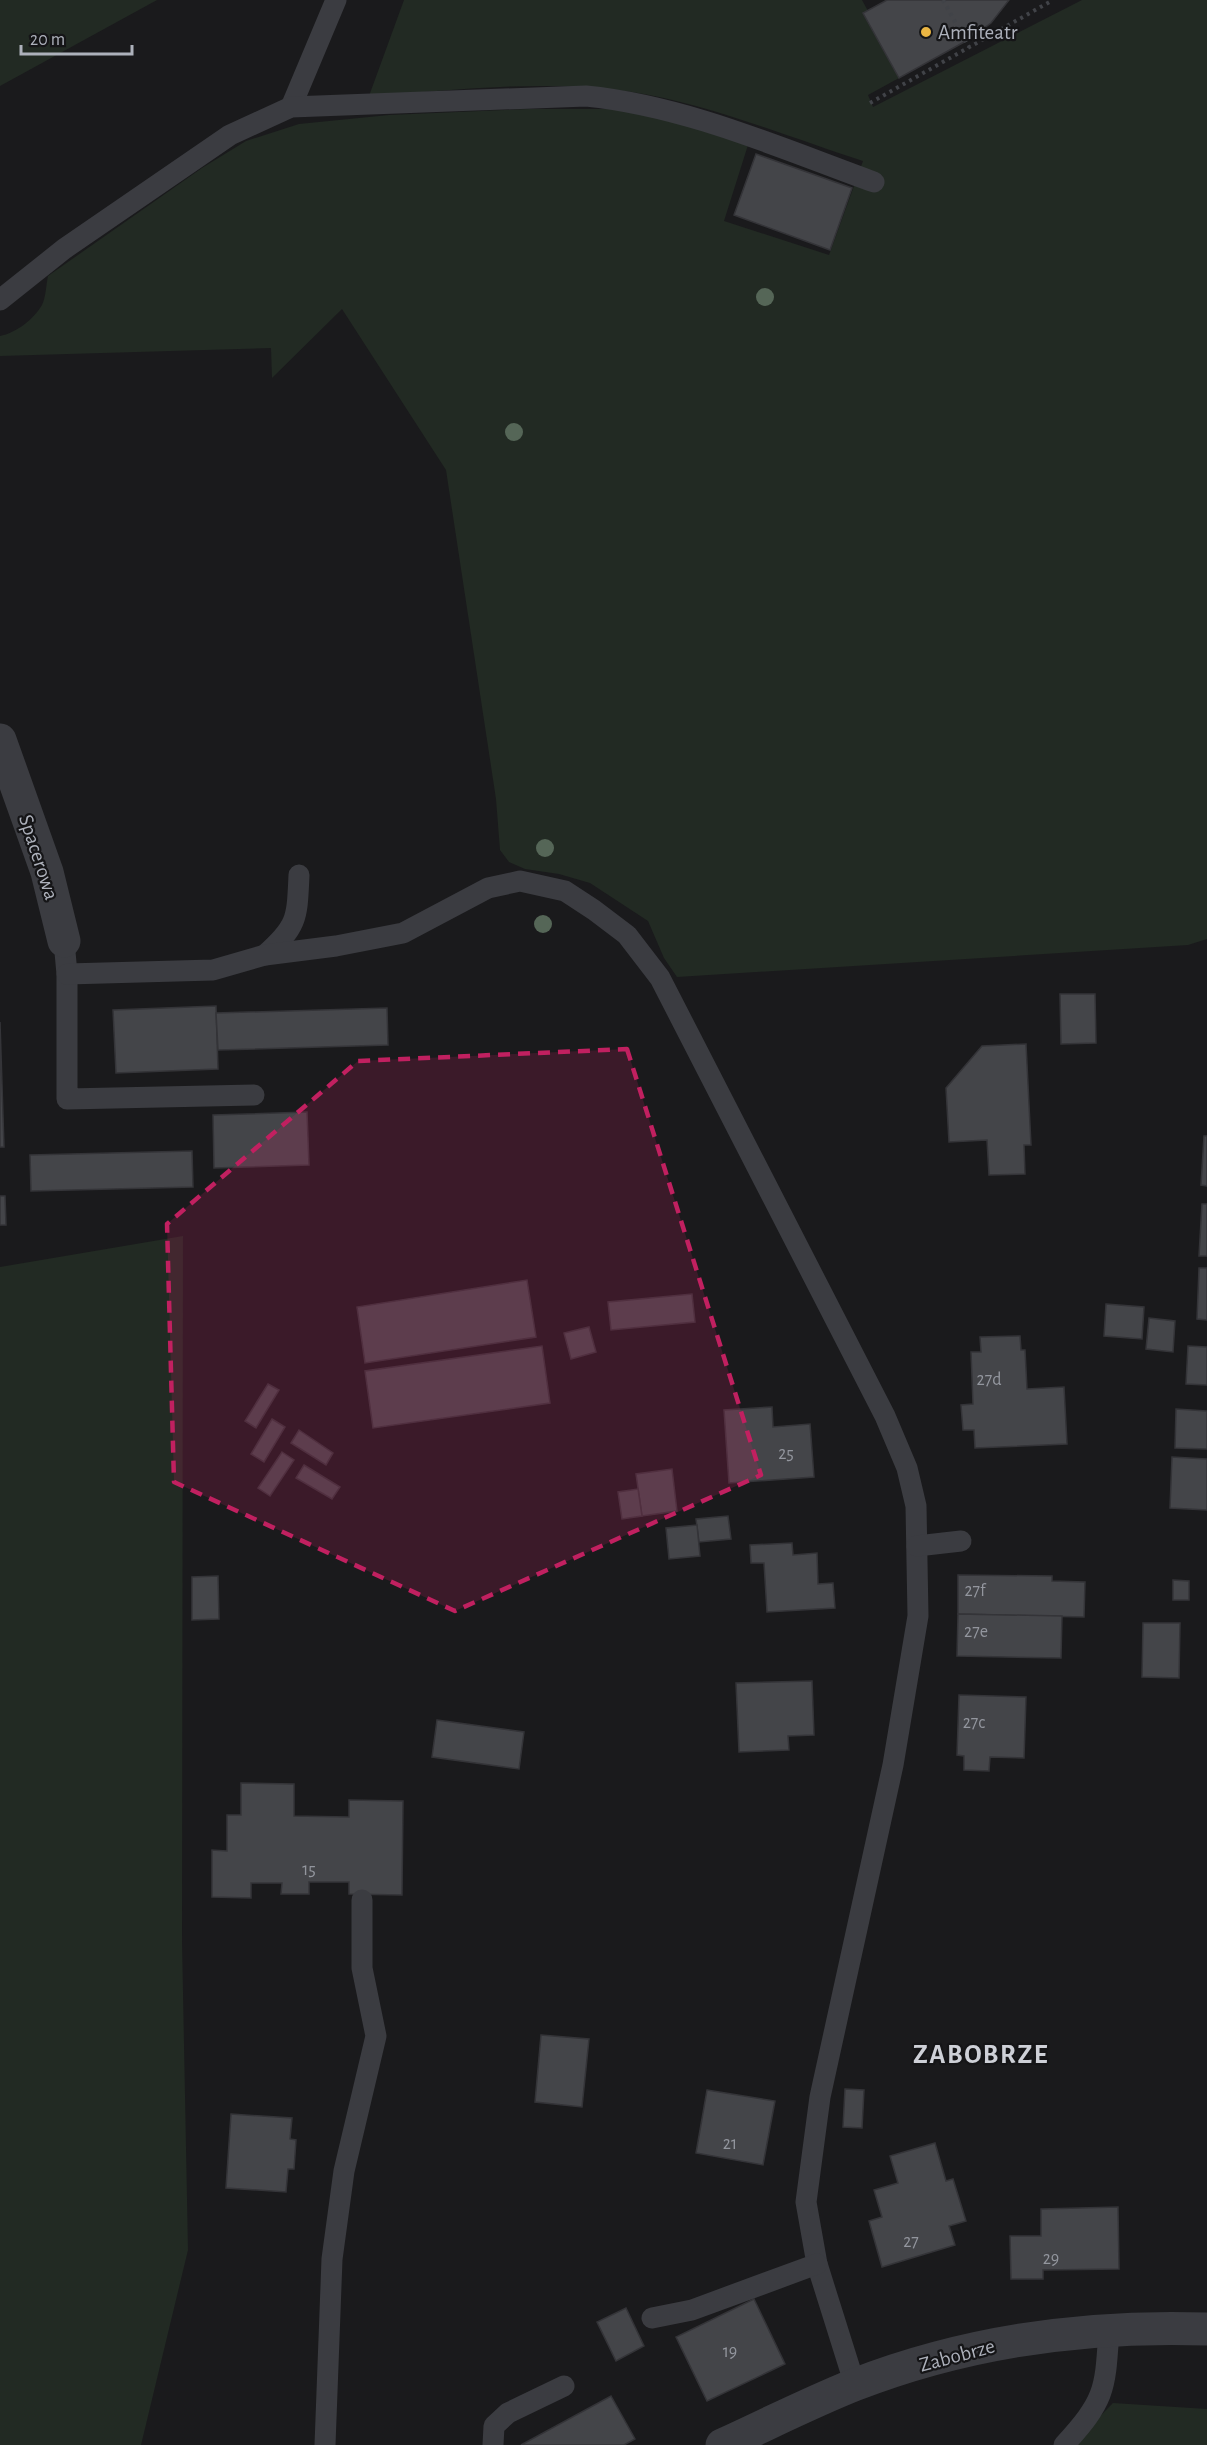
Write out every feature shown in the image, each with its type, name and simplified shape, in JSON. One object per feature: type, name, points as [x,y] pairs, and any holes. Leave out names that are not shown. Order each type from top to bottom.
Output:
[{"type":"street","name":"Spacerowa","points":[[0,740],[47,872],[64,940]]},
{"type":"street","name":"Zabobrze","points":[[722,2445],[855,2385],[960,2352],[1043,2335],[1109,2330],[1207,2329]]},
{"type":"lane","points":[[291,107],[336,0]]},
{"type":"lane","points":[[0,300],[64,249],[230,135],[291,107],[586,96],[631,100],[697,118],[874,182]]},
{"type":"lane","points":[[265,956],[287,936],[298,910],[299,875]]},
{"type":"lane","points":[[67,974],[213,970],[265,956],[336,946],[403,933],[488,888],[520,881],[565,891],[627,935],[660,978],[885,1416],[907,1468],[916,1506],[918,1616],[912,1662],[891,1776],[820,2097],[806,2202],[817,2264],[855,2385]]},
{"type":"lane","points":[[64,940],[67,974],[67,1099],[254,1095]]},
{"type":"lane","points":[[917,1546],[961,1541]]},
{"type":"lane","points":[[325,2445],[332,2259],[344,2171],[376,2036],[362,1968],[362,1900]]},
{"type":"lane","points":[[652,2318],[692,2310],[817,2264]]},
{"type":"lane","points":[[1064,2445],[1091,2414],[1102,2394],[1106,2383],[1109,2330]]},
{"type":"lane","points":[[493,2445],[494,2426],[508,2413],[564,2386]]},
{"type":"path","points":[[944,0],[969,47]]},
{"type":"path","points":[[870,103],[1053,0]]},
{"type":"highlighted area","points":[[627,1049],[761,1475],[455,1611],[174,1482],[167,1224],[358,1061]]},
{"type":"shaded area","points":[[0,0],[157,0],[0,86]]},
{"type":"shaded area","points":[[404,0],[862,0],[868,11],[863,14],[899,78],[868,95],[873,107],[1082,0],[1207,0],[1207,939],[1188,945],[677,977],[664,958],[648,921],[590,883],[559,874],[525,869],[509,862],[500,850],[496,799],[446,470],[342,309],[272,378],[271,348],[0,356],[0,336],[18,329],[39,310],[48,276],[202,168],[246,141],[299,124],[389,115],[529,109],[634,109],[748,145],[724,221],[829,255],[863,161],[689,104],[632,92],[566,86],[533,86],[369,96]]},
{"type":"shaded area","points":[[183,1236],[182,1941],[188,2250],[141,2445],[0,2445],[0,1267]]},
{"type":"shaded area","points":[[1113,2403],[1207,2409],[1207,2445],[1072,2445]]},
{"type":"building","name":"Amfiteatr","points":[[887,0],[1009,0],[991,23],[966,41],[899,78],[863,13]]},
{"type":"building","points":[[756,154],[852,188],[830,250],[734,215]]},
{"type":"building","points":[[1060,994],[1095,994],[1096,1043],[1061,1044]]},
{"type":"building","points":[[216,1006],[218,1069],[116,1073],[113,1010]]},
{"type":"building","points":[[387,1008],[388,1045],[218,1050],[216,1013]]},
{"type":"building","points":[[0,1022],[4,1147],[0,1147]]},
{"type":"building","points":[[1026,1044],[1031,1145],[1024,1145],[1025,1174],[989,1175],[987,1140],[949,1142],[946,1088],[982,1046]]},
{"type":"building","points":[[307,1112],[309,1165],[214,1168],[213,1115]]},
{"type":"building","points":[[1204,1136],[1207,1136],[1207,1186],[1201,1185]]},
{"type":"building","points":[[192,1151],[193,1187],[31,1191],[30,1155]]},
{"type":"building","points":[[0,1196],[5,1196],[6,1225],[0,1225]]},
{"type":"building","points":[[1202,1204],[1207,1204],[1207,1256],[1199,1256]]},
{"type":"building","points":[[1199,1268],[1207,1268],[1207,1320],[1197,1319]]},
{"type":"building","points":[[527,1280],[536,1337],[365,1363],[357,1307]]},
{"type":"building","points":[[692,1294],[695,1322],[611,1330],[608,1302]]},
{"type":"building","points":[[1106,1304],[1144,1307],[1142,1339],[1104,1336]]},
{"type":"building","points":[[1149,1318],[1175,1321],[1173,1352],[1146,1349]]},
{"type":"building","points":[[589,1327],[596,1352],[571,1359],[564,1333]]},
{"type":"building","points":[[1020,1336],[1021,1350],[1025,1350],[1027,1389],[1064,1387],[1067,1444],[975,1448],[974,1430],[963,1430],[961,1405],[973,1404],[971,1352],[981,1352],[980,1337]]},
{"type":"building","points":[[542,1346],[550,1403],[373,1428],[365,1371]]},
{"type":"building","points":[[1188,1346],[1207,1347],[1207,1385],[1186,1384]]},
{"type":"building","points":[[268,1384],[279,1390],[256,1428],[245,1421]]},
{"type":"building","points":[[772,1407],[773,1427],[810,1424],[814,1477],[729,1483],[724,1410]]},
{"type":"building","points":[[1176,1409],[1207,1411],[1207,1449],[1175,1448]]},
{"type":"building","points":[[272,1419],[285,1427],[264,1462],[251,1454]]},
{"type":"building","points":[[299,1430],[333,1453],[326,1465],[291,1443]]},
{"type":"building","points":[[282,1452],[294,1460],[270,1496],[258,1488]]},
{"type":"building","points":[[1172,1457],[1207,1459],[1207,1510],[1170,1508]]},
{"type":"building","points":[[304,1465],[340,1487],[332,1499],[296,1478]]},
{"type":"building","points":[[672,1469],[677,1511],[642,1516],[636,1474]]},
{"type":"building","points":[[638,1489],[642,1516],[622,1519],[618,1492]]},
{"type":"building","points":[[728,1516],[731,1539],[699,1542],[696,1519]]},
{"type":"building","points":[[697,1525],[700,1556],[669,1559],[666,1528]]},
{"type":"building","points":[[792,1543],[793,1555],[817,1553],[818,1584],[833,1583],[835,1608],[767,1612],[764,1563],[751,1563],[750,1545]]},
{"type":"building","points":[[958,1575],[1052,1576],[1052,1581],[1085,1582],[1084,1617],[958,1614]]},
{"type":"building","points":[[218,1576],[219,1619],[192,1620],[192,1577]]},
{"type":"building","points":[[1173,1580],[1189,1581],[1189,1600],[1173,1600]]},
{"type":"building","points":[[958,1614],[1062,1616],[1061,1658],[957,1656]]},
{"type":"building","points":[[1143,1623],[1180,1623],[1179,1678],[1142,1677]]},
{"type":"building","points":[[812,1681],[814,1735],[788,1736],[789,1750],[739,1752],[736,1683]]},
{"type":"building","points":[[959,1695],[1026,1697],[1024,1758],[990,1757],[989,1771],[964,1770],[964,1756],[957,1755]]},
{"type":"building","points":[[437,1720],[524,1732],[519,1769],[432,1757]]},
{"type":"building","points":[[241,1783],[294,1784],[294,1816],[349,1817],[349,1800],[403,1801],[402,1895],[349,1894],[349,1882],[309,1882],[309,1894],[281,1894],[282,1883],[251,1883],[251,1898],[212,1897],[212,1850],[227,1851],[227,1815],[241,1815]]},
{"type":"building","points":[[541,2035],[589,2039],[582,2107],[535,2102]]},
{"type":"building","points":[[845,2089],[864,2090],[862,2128],[843,2127]]},
{"type":"building","points":[[707,2090],[775,2101],[763,2165],[696,2153]]},
{"type":"building","points":[[231,2114],[292,2118],[290,2139],[296,2140],[294,2169],[288,2169],[286,2192],[226,2188]]},
{"type":"building","points":[[935,2143],[946,2181],[953,2179],[966,2221],[949,2226],[955,2245],[882,2267],[869,2221],[882,2217],[874,2190],[898,2183],[890,2156]]},
{"type":"building","points":[[1118,2207],[1119,2269],[1043,2270],[1043,2279],[1011,2279],[1010,2236],[1041,2236],[1041,2209]]},
{"type":"building","points":[[754,2299],[785,2364],[707,2401],[676,2337]]},
{"type":"building","points":[[626,2308],[644,2346],[616,2361],[597,2322]]},
{"type":"building","points":[[611,2396],[635,2439],[624,2445],[521,2445]]},
{"type":"place","name":"Amfiteatr","points":[[926,32]]},
{"type":"district","name":"ZABOBRZE","points":[[981,2054]]}]
